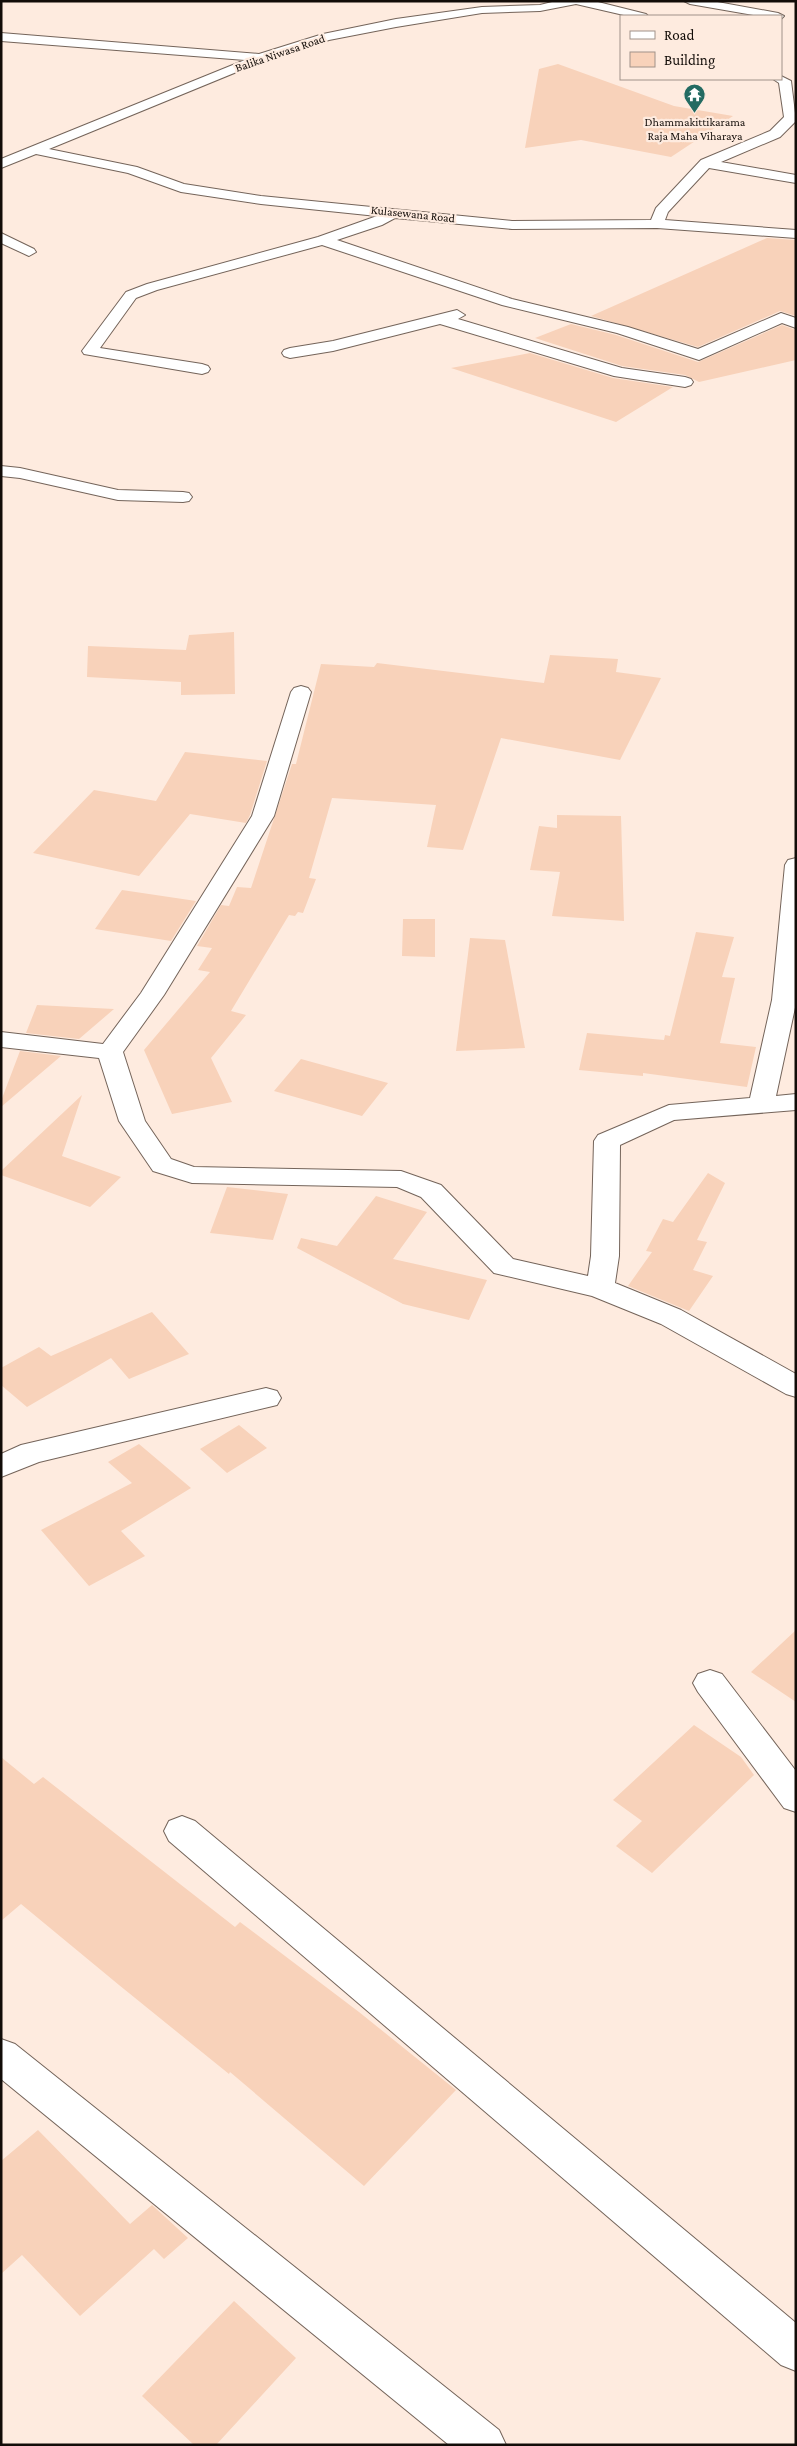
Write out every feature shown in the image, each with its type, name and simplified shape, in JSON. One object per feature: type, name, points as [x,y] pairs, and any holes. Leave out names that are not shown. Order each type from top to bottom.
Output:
[{"type":"street","name":"Balika Niwasa Road","points":[[1,164],[262,57],[327,37],[370,27],[482,10],[540,8],[573,1]]},
{"type":"street","points":[[578,1],[638,15]]},
{"type":"street","points":[[690,1],[770,15]]},
{"type":"street","points":[[1,37],[262,57]]},
{"type":"street","points":[[657,224],[661,211],[706,163],[775,134],[793,118],[785,81],[782,80]]},
{"type":"street","name":"Kulasewana Road","points":[[35,150],[132,170],[182,188],[261,200],[512,225],[657,224],[796,234]]},
{"type":"street","points":[[706,163],[796,178]]},
{"type":"street","points":[[202,369],[90,351],[131,295],[152,287],[323,240],[377,222],[394,212]]},
{"type":"street","points":[[1,237],[29,252]]},
{"type":"street","points":[[323,240],[507,302],[622,330],[699,355],[781,318],[796,323]]},
{"type":"street","points":[[290,353],[333,346],[507,302]]},
{"type":"street","points":[[440,319],[620,373],[685,382]]},
{"type":"street","points":[[1,471],[20,473],[118,495],[183,497]]},
{"type":"street","points":[[110,1052],[152,995],[263,816],[301,692]]},
{"type":"street","points":[[761,1106],[790,999],[796,865]]},
{"type":"street","points":[[1,1040],[110,1052]]},
{"type":"street","points":[[110,1052],[132,1121],[162,1165],[192,1175],[401,1179],[431,1191],[504,1266],[600,1288],[671,1318],[796,1387]]},
{"type":"street","points":[[600,1288],[605,1256],[608,1141],[669,1113],[796,1102]]},
{"type":"street","points":[[1,1466],[32,1453],[266,1398]]},
{"type":"street","points":[[710,1683],[796,1798]]},
{"type":"street","points":[[182,1831],[796,2350]]},
{"type":"street","points":[[1,2056],[484,2445]]},
{"type":"building","points":[[558,64],[674,106],[733,116],[671,157],[581,140],[525,148],[539,69]]},
{"type":"building","points":[[767,238],[796,240],[796,316],[780,311],[698,347],[591,316]]},
{"type":"building","points":[[571,324],[616,335],[698,362],[782,325],[796,330],[796,360],[699,382],[685,375],[622,366],[535,338]]},
{"type":"building","points":[[530,353],[613,378],[673,387],[616,422],[451,368]]},
{"type":"building","points":[[234,632],[235,694],[181,695],[181,682],[87,677],[88,646],[186,650],[189,635]]},
{"type":"building","points":[[550,655],[618,659],[616,672],[661,678],[620,760],[501,738],[463,850],[427,847],[436,805],[332,798],[309,878],[316,879],[303,913],[298,912],[295,916],[289,915],[231,1011],[246,1015],[211,1058],[232,1102],[172,1114],[144,1050],[210,972],[198,970],[212,948],[197,946],[221,905],[229,906],[237,887],[251,888],[292,764],[296,764],[321,664],[374,667],[377,663],[544,683]]},
{"type":"building","points":[[185,752],[267,761],[246,823],[190,814],[139,876],[33,853],[94,790],[156,801]]},
{"type":"building","points":[[557,815],[621,816],[624,921],[552,916],[560,872],[530,870],[539,826],[557,828]]},
{"type":"building","points":[[122,890],[196,901],[171,941],[95,929]]},
{"type":"building","points":[[403,919],[435,919],[435,957],[402,956]]},
{"type":"building","points":[[696,932],[734,937],[722,977],[735,978],[720,1043],[756,1047],[747,1087],[643,1073],[643,1076],[579,1070],[587,1033],[664,1040],[665,1035],[670,1036]]},
{"type":"building","points":[[470,938],[505,940],[525,1048],[456,1051]]},
{"type":"building","points":[[37,1005],[114,1009],[79,1039],[26,1033]]},
{"type":"building","points":[[20,1051],[61,1056],[1,1107],[1,1101]]},
{"type":"building","points":[[301,1059],[388,1083],[362,1116],[274,1091]]},
{"type":"building","points":[[82,1095],[62,1156],[121,1177],[90,1207],[1,1175],[1,1171]]},
{"type":"building","points":[[708,1173],[725,1183],[697,1240],[707,1242],[693,1270],[713,1276],[689,1311],[628,1286],[652,1252],[646,1251],[663,1219],[673,1222]]},
{"type":"building","points":[[227,1187],[288,1194],[273,1240],[210,1233]]},
{"type":"building","points":[[376,1196],[427,1212],[393,1259],[487,1280],[469,1320],[403,1304],[297,1248],[301,1238],[337,1246]]},
{"type":"building","points":[[152,1312],[189,1354],[129,1379],[111,1358],[27,1407],[1,1385],[1,1368],[39,1347],[51,1356]]},
{"type":"building","points":[[239,1425],[267,1448],[227,1473],[200,1449]]},
{"type":"building","points":[[139,1444],[191,1488],[121,1531],[145,1556],[89,1586],[41,1530],[132,1483],[108,1462]]},
{"type":"building","points":[[796,1630],[796,1702],[751,1672]]},
{"type":"building","points":[[694,1725],[741,1757],[754,1775],[652,1873],[616,1846],[642,1821],[613,1800]]},
{"type":"building","points":[[1,1757],[34,1784],[43,1777],[235,1927],[240,1922],[359,2012],[456,2090],[364,2186],[230,2072],[229,2074],[21,1904],[1,1921]]},
{"type":"building","points":[[38,2130],[130,2224],[152,2205],[188,2238],[164,2259],[154,2249],[80,2316],[22,2255],[1,2274],[1,2161]]},
{"type":"building","points":[[234,2301],[296,2358],[216,2445],[194,2445],[142,2396]]},
{"type":"place","name":"Dhammakittikarama Raja Maha Viharaya","points":[[695,114]]}]
